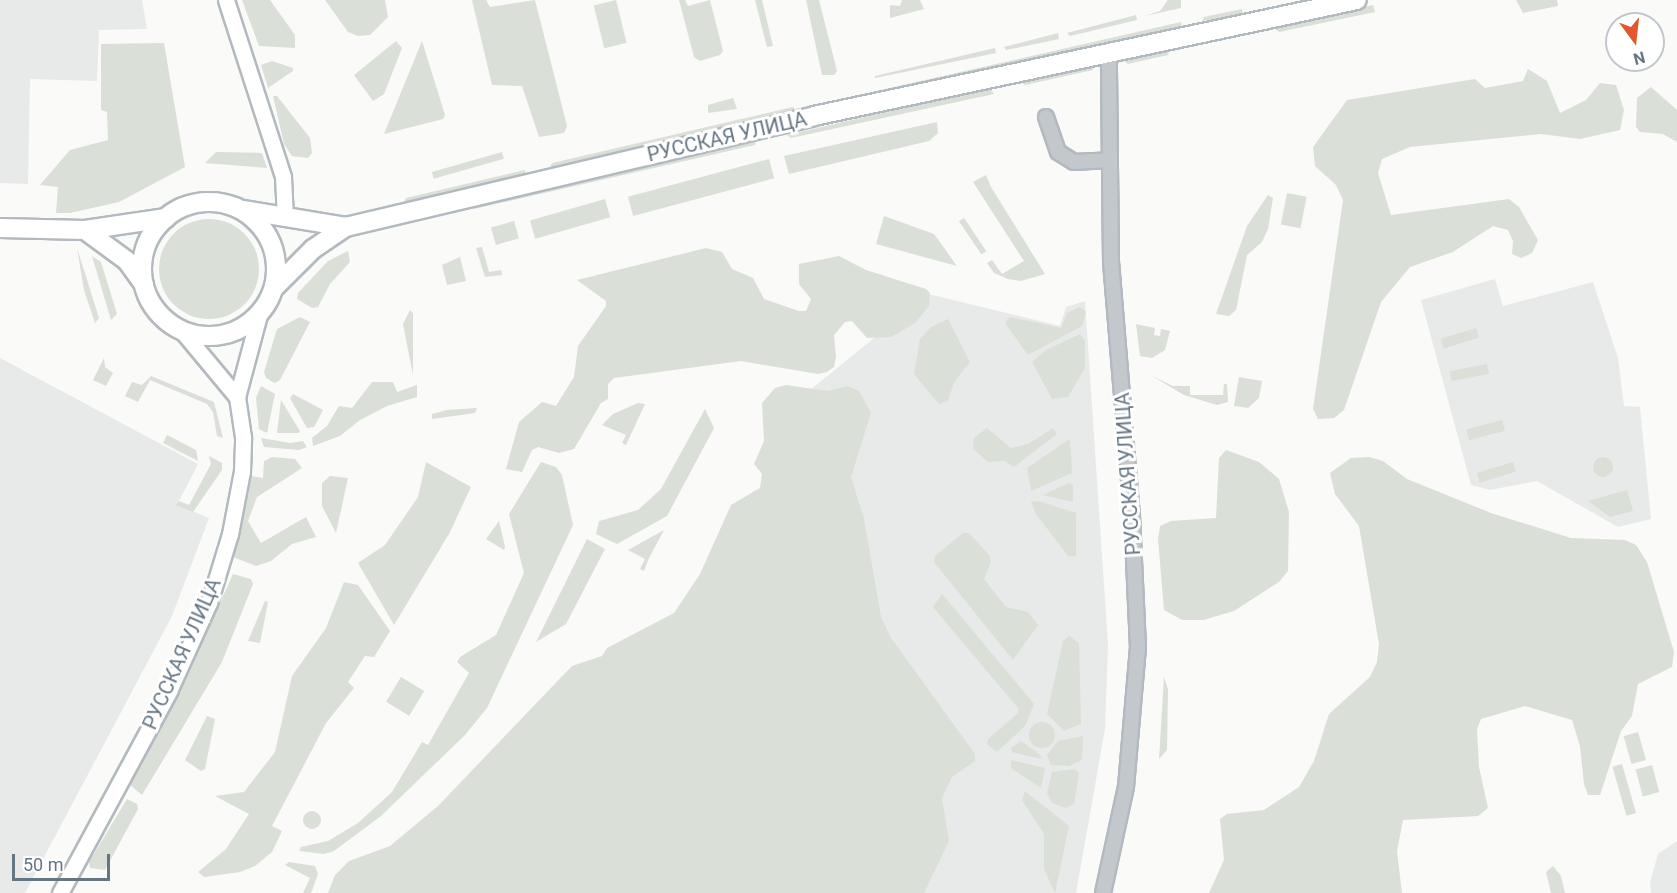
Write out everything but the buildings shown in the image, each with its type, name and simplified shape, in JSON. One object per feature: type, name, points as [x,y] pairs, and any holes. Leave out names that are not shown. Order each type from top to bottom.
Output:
[{"type":"main road","points":[[226,0],[283,177],[285,218]]},
{"type":"main road","name":"РУССКАЯ УЛИЦА","points":[[274,288],[313,249],[346,227],[791,121],[1357,0]]},
{"type":"main road","points":[[0,228],[85,231],[166,218],[202,203],[241,210],[267,236],[274,261],[274,288],[259,315],[227,333],[204,337],[182,331]]},
{"type":"main road","name":"РУССКАЯ УЛИЦА","points":[[241,210],[346,227]]},
{"type":"main road","points":[[144,284],[145,250],[166,218]]},
{"type":"main road","points":[[85,231],[127,261],[144,284],[159,315],[182,331],[237,397]]},
{"type":"main road","name":"РУССКАЯ УЛИЦА","points":[[60,893],[169,691],[209,603],[230,534],[242,471],[243,437],[237,397],[259,315]]},
{"type":"street","name":"РУССКАЯ УЛИЦА","points":[[1103,893],[1126,787],[1138,648],[1132,517],[1114,302],[1109,53]]},
{"type":"street","points":[[1046,117],[1058,152],[1074,162],[1110,160]]},
{"type":"shaded area","points":[[0,0],[142,0],[147,29],[99,30],[97,81],[30,79],[28,184],[0,183]]},
{"type":"shaded area","points":[[242,0],[270,0],[295,35],[295,48],[259,46]]},
{"type":"shaded area","points":[[325,0],[385,0],[388,17],[370,35],[358,36],[348,32]]},
{"type":"shaded area","points":[[472,0],[486,0],[490,7],[535,0],[567,126],[564,133],[539,137],[522,86],[492,85]]},
{"type":"shaded area","points":[[616,0],[627,43],[604,48],[594,6]]},
{"type":"shaded area","points":[[679,0],[685,0],[688,6],[710,0],[723,51],[720,55],[700,61],[694,57]]},
{"type":"shaded area","points":[[755,0],[762,0],[773,46],[767,47]]},
{"type":"shaded area","points":[[806,0],[819,0],[837,71],[834,75],[822,75]]},
{"type":"shaded area","points":[[902,0],[920,0],[924,9],[890,18],[890,5],[900,6]]},
{"type":"shaded area","points":[[1168,0],[1181,0],[1181,8],[1145,16],[1160,11]]},
{"type":"shaded area","points":[[1516,0],[1557,0],[1558,6],[1523,13]]},
{"type":"shaded area","points":[[1373,5],[1375,12],[1279,32],[1275,29]]},
{"type":"shaded area","points":[[1242,9],[1243,15],[1202,21],[1204,17]]},
{"type":"shaded area","points":[[1136,15],[1137,20],[1070,36],[1067,33]]},
{"type":"shaded area","points":[[1181,22],[1182,28],[831,104],[828,102]]},
{"type":"shaded area","points":[[1058,33],[1059,39],[1006,50],[1004,47]]},
{"type":"shaded area","points":[[396,41],[402,48],[384,94],[373,101],[354,75]]},
{"type":"shaded area","points":[[422,41],[445,115],[443,119],[384,134]]},
{"type":"shaded area","points":[[164,43],[185,167],[119,202],[70,213],[56,213],[58,187],[40,185],[70,150],[108,140],[107,112],[101,110],[101,44]]},
{"type":"shaded area","points":[[995,48],[996,53],[875,78],[875,76]]},
{"type":"shaded area","points":[[1169,49],[1168,55],[1128,64],[1124,61]]},
{"type":"shaded area","points":[[272,61],[293,68],[293,71],[268,88],[261,65]]},
{"type":"shaded area","points":[[1094,64],[1093,70],[1025,85],[1020,81]]},
{"type":"shaded area","points":[[1528,69],[1547,81],[1560,113],[1586,100],[1600,83],[1616,85],[1624,110],[1620,130],[1580,139],[1541,134],[1410,147],[1382,159],[1378,173],[1391,215],[1509,199],[1519,207],[1538,240],[1532,253],[1521,258],[1512,254],[1513,241],[1508,230],[1493,226],[1453,252],[1410,267],[1381,302],[1344,410],[1334,418],[1318,419],[1313,409],[1343,200],[1336,185],[1315,166],[1313,147],[1347,100],[1475,79],[1485,88],[1523,81]]},
{"type":"shaded area","points":[[1651,87],[1677,110],[1677,142],[1663,134],[1640,132],[1636,127],[1637,98]]},
{"type":"shaded area","points":[[990,88],[994,94],[791,138],[787,135]]},
{"type":"shaded area","points":[[273,96],[277,96],[310,138],[312,153],[308,158],[292,156],[284,144]]},
{"type":"shaded area","points":[[733,98],[737,109],[708,113],[708,105]]},
{"type":"shaded area","points":[[793,107],[796,111],[554,169],[550,167],[552,163]]},
{"type":"shaded area","points":[[937,122],[938,133],[929,141],[789,174],[784,156]]},
{"type":"shaded area","points":[[756,139],[755,145],[474,209],[476,205]]},
{"type":"shaded area","points":[[216,152],[262,153],[267,168],[205,163]]},
{"type":"shaded area","points":[[502,152],[504,159],[434,179],[432,172]]},
{"type":"shaded area","points":[[769,159],[774,178],[633,216],[628,197]]},
{"type":"shaded area","points":[[525,170],[526,176],[404,202],[406,198]]},
{"type":"shaded area","points":[[986,175],[991,187],[1045,274],[1021,281],[1008,279],[994,273],[987,263],[992,260],[1002,274],[1024,261],[973,182]]},
{"type":"shaded area","points":[[1287,193],[1307,197],[1301,228],[1281,224]]},
{"type":"shaded area","points":[[1268,195],[1273,198],[1268,229],[1262,242],[1247,255],[1236,310],[1229,316],[1216,314],[1247,226]]},
{"type":"shaded area","points":[[605,199],[610,217],[535,239],[530,220]]},
{"type":"shaded area","points":[[884,216],[934,234],[957,266],[876,244]]},
{"type":"shaded area","points":[[964,218],[986,251],[981,255],[959,221]]},
{"type":"shaded area","points":[[209,219],[237,227],[251,241],[259,269],[251,297],[237,311],[209,319],[181,311],[167,297],[159,269],[167,241],[181,227]]},
{"type":"shaded area","points":[[514,221],[519,238],[496,245],[491,228]]},
{"type":"shaded area","points":[[482,247],[489,272],[501,270],[502,275],[485,277],[476,248]]},
{"type":"shaded area","points":[[77,248],[99,318],[95,323],[84,290]]},
{"type":"shaded area","points":[[706,248],[722,252],[732,269],[753,278],[764,299],[799,311],[806,311],[811,299],[799,284],[799,264],[839,256],[866,270],[926,289],[930,293],[929,306],[915,323],[891,337],[867,338],[852,321],[845,322],[834,335],[836,357],[834,367],[827,372],[818,374],[741,361],[614,378],[608,384],[608,399],[601,403],[574,449],[559,453],[538,447],[532,450],[522,472],[506,469],[519,422],[542,402],[556,406],[574,377],[578,346],[606,306],[606,301],[577,280]]},
{"type":"shaded area","points":[[348,251],[350,262],[330,284],[318,307],[312,308],[297,299],[298,293],[328,261]]},
{"type":"shaded area","points":[[92,256],[101,262],[117,314],[111,320]]},
{"type":"shaded area","points":[[460,257],[466,281],[447,285],[442,265]]},
{"type":"shaded area","points":[[1495,279],[1503,306],[1593,282],[1618,358],[1624,406],[1640,407],[1651,519],[1618,527],[1537,481],[1490,490],[1471,485],[1421,300]]},
{"type":"shaded area","points":[[928,294],[1060,326],[1066,307],[1085,301],[1108,645],[1105,729],[1076,893],[859,893],[783,412]]},
{"type":"shaded area","points":[[1080,307],[1086,312],[1082,326],[1028,355],[1005,323],[1010,317],[1061,328],[1067,313]]},
{"type":"shaded area","points":[[410,310],[413,313],[413,375],[403,324]]},
{"type":"shaded area","points":[[300,317],[310,322],[280,380],[275,383],[266,378],[264,372],[277,329]]},
{"type":"shaded area","points":[[948,319],[970,362],[954,382],[948,401],[939,404],[914,374],[920,339],[931,327]]},
{"type":"shaded area","points":[[1136,324],[1155,328],[1154,335],[1160,336],[1161,329],[1170,331],[1165,350],[1152,358],[1140,356]]},
{"type":"shaded area","points":[[1476,328],[1479,338],[1444,348],[1441,339]]},
{"type":"shaded area","points":[[1080,334],[1085,341],[1085,368],[1068,397],[1052,399],[1032,362],[1046,350]]},
{"type":"shaded area","points":[[0,358],[198,464],[177,505],[209,518],[172,616],[25,893],[0,893]]},
{"type":"shaded area","points":[[104,358],[105,367],[113,373],[106,386],[93,380]]},
{"type":"shaded area","points":[[1487,364],[1489,374],[1452,381],[1450,371]]},
{"type":"shaded area","points":[[151,376],[214,402],[223,438],[217,436],[213,412],[207,404],[150,380],[138,402],[125,396],[132,382],[142,385]]},
{"type":"shaded area","points":[[1152,376],[1173,386],[1190,386],[1190,395],[1223,395],[1224,384],[1227,384],[1228,402],[1217,405],[1184,395]]},
{"type":"shaded area","points":[[1239,377],[1262,381],[1259,398],[1248,408],[1234,406]]},
{"type":"shaded area","points":[[372,382],[393,382],[397,392],[417,385],[417,397],[387,406],[360,420],[340,436],[313,446],[312,438],[327,426],[339,406],[352,408]]},
{"type":"shaded area","points":[[786,385],[828,391],[848,386],[859,391],[871,413],[851,477],[864,519],[881,617],[891,638],[975,754],[975,761],[952,777],[942,798],[949,841],[924,893],[328,893],[335,875],[349,861],[390,846],[438,806],[572,666],[602,656],[607,648],[674,613],[700,574],[731,505],[760,488],[762,474],[754,464],[764,441],[762,403],[775,388]]},
{"type":"shaded area","points":[[261,386],[275,394],[267,433],[259,429],[256,398]]},
{"type":"shaded area","points":[[293,394],[323,410],[314,427],[307,428],[290,398]]},
{"type":"shaded area","points":[[281,400],[300,431],[299,433],[277,433]]},
{"type":"shaded area","points":[[638,403],[645,404],[626,445],[622,443],[626,435],[602,425],[613,414]]},
{"type":"shaded area","points":[[477,408],[475,413],[432,419],[432,414],[447,410]]},
{"type":"shaded area","points":[[705,409],[714,428],[667,516],[617,544],[596,534],[599,521],[638,510],[661,489]]},
{"type":"shaded area","points":[[1502,420],[1505,431],[1469,440],[1466,430]]},
{"type":"shaded area","points":[[987,428],[1011,448],[1028,444],[1053,428],[1057,434],[1014,467],[1005,461],[988,462],[973,449],[974,438]]},
{"type":"shaded area","points":[[167,435],[196,450],[198,461],[163,443]]},
{"type":"shaded area","points":[[261,438],[290,443],[303,441],[307,447],[299,450],[264,447]]},
{"type":"shaded area","points":[[1070,439],[1072,473],[1031,491],[1027,468]]},
{"type":"shaded area","points":[[1226,450],[1259,462],[1279,479],[1289,512],[1288,571],[1279,582],[1234,611],[1203,620],[1182,620],[1164,610],[1158,539],[1160,526],[1171,521],[1216,518],[1219,458]]},
{"type":"shaded area","points":[[209,456],[222,463],[222,470],[193,512],[176,505],[179,501],[189,505],[211,464]]},
{"type":"shaded area","points":[[272,457],[295,459],[302,468],[257,497],[248,521],[261,543],[306,517],[316,537],[292,544],[271,561],[256,566],[233,557],[249,481],[251,476],[263,478],[264,461]]},
{"type":"shaded area","points":[[1369,457],[1383,461],[1407,479],[1491,513],[1571,538],[1625,540],[1636,545],[1647,562],[1674,652],[1672,667],[1638,684],[1632,716],[1621,731],[1600,795],[1588,795],[1584,784],[1580,746],[1572,720],[1525,706],[1481,719],[1477,729],[1479,767],[1488,808],[1478,816],[1403,820],[1397,851],[1402,893],[1209,893],[1224,860],[1220,819],[1227,814],[1264,810],[1299,787],[1314,761],[1329,714],[1370,677],[1377,662],[1379,644],[1359,526],[1335,494],[1330,473],[1351,458]]},
{"type":"shaded area","points":[[1599,457],[1607,457],[1613,463],[1613,471],[1607,477],[1599,477],[1593,471],[1593,463]]},
{"type":"shaded area","points":[[426,462],[471,487],[449,534],[394,625],[358,563],[385,545],[418,497]]},
{"type":"shaded area","points":[[541,462],[556,467],[562,475],[573,525],[487,708],[465,735],[381,816],[334,851],[324,854],[299,851],[301,847],[328,841],[358,823],[392,792],[422,742],[428,745],[469,673],[457,662],[460,657],[496,635],[524,573],[509,514]]},
{"type":"shaded area","points":[[1513,462],[1516,472],[1480,483],[1477,473]]},
{"type":"shaded area","points":[[330,476],[348,478],[336,533],[322,506],[322,483]]},
{"type":"shaded area","points":[[1069,483],[1073,485],[1073,502],[1043,495]]},
{"type":"shaded area","points":[[1627,490],[1633,511],[1610,517],[1588,501]]},
{"type":"shaded area","points":[[1039,501],[1076,513],[1076,556],[1068,556],[1036,514],[1031,502]]},
{"type":"shaded area","points":[[499,521],[505,547],[504,550],[486,539]]},
{"type":"shaded area","points":[[664,530],[644,571],[640,569],[645,559],[628,550]]},
{"type":"shaded area","points":[[963,533],[969,533],[989,555],[991,562],[984,579],[1006,607],[1028,612],[1038,625],[1013,660],[934,562],[935,556]]},
{"type":"shaded area","points":[[587,539],[605,549],[566,624],[536,642]]},
{"type":"shaded area","points":[[233,574],[251,579],[253,584],[222,662],[142,795],[130,785],[178,696]]},
{"type":"shaded area","points":[[344,582],[358,585],[390,631],[374,657],[365,656],[348,682],[354,688],[326,723],[272,826],[282,831],[272,852],[255,866],[240,872],[204,877],[198,872],[226,849],[249,814],[215,796],[244,792],[275,752],[292,676],[326,628]]},
{"type":"shaded area","points":[[942,594],[1034,704],[1025,726],[997,752],[987,744],[988,739],[1018,713],[1018,708],[933,607]]},
{"type":"shaded area","points":[[265,601],[268,602],[260,643],[248,641]]},
{"type":"shaded area","points":[[1069,636],[1079,643],[1081,724],[1064,731],[1047,714],[1063,641]]},
{"type":"shaded area","points":[[401,677],[424,691],[409,716],[386,702]]},
{"type":"shaded area","points":[[1164,677],[1168,689],[1167,750],[1159,759]]},
{"type":"shaded area","points":[[207,716],[215,719],[205,769],[201,771],[185,760]]},
{"type":"shaded area","points":[[1042,722],[1051,726],[1055,735],[1051,744],[1042,748],[1033,744],[1029,735],[1033,726]]},
{"type":"shaded area","points":[[1638,732],[1646,760],[1632,764],[1624,736]]},
{"type":"shaded area","points":[[1083,736],[1082,760],[1069,766],[1051,765],[1047,755],[1058,741]]},
{"type":"shaded area","points":[[1021,741],[1039,754],[1042,759],[1012,752],[1011,748]]},
{"type":"shaded area","points":[[1011,760],[1045,768],[1041,788],[1011,768]]},
{"type":"shaded area","points":[[1622,764],[1636,813],[1626,816],[1612,767]]},
{"type":"shaded area","points":[[1652,765],[1659,792],[1643,796],[1636,769]]},
{"type":"shaded area","points":[[1074,769],[1079,773],[1074,804],[1066,808],[1052,803],[1047,793],[1052,772]]},
{"type":"shaded area","points":[[1025,791],[1069,826],[1055,893],[1044,869],[1044,834],[1022,800]]},
{"type":"shaded area","points":[[127,799],[137,804],[138,809],[105,870],[90,868],[89,862]]},
{"type":"shaded area","points":[[312,811],[318,814],[321,820],[318,826],[312,829],[306,826],[303,820],[306,814]]},
{"type":"shaded area","points":[[1677,841],[1677,893],[1651,893],[1650,882],[1658,854]]},
{"type":"shaded area","points":[[289,862],[315,866],[318,874],[311,893],[303,893],[310,878],[285,865]]},
{"type":"shaded area","points":[[1553,866],[1561,876],[1565,893],[1551,893],[1546,872]]}]
